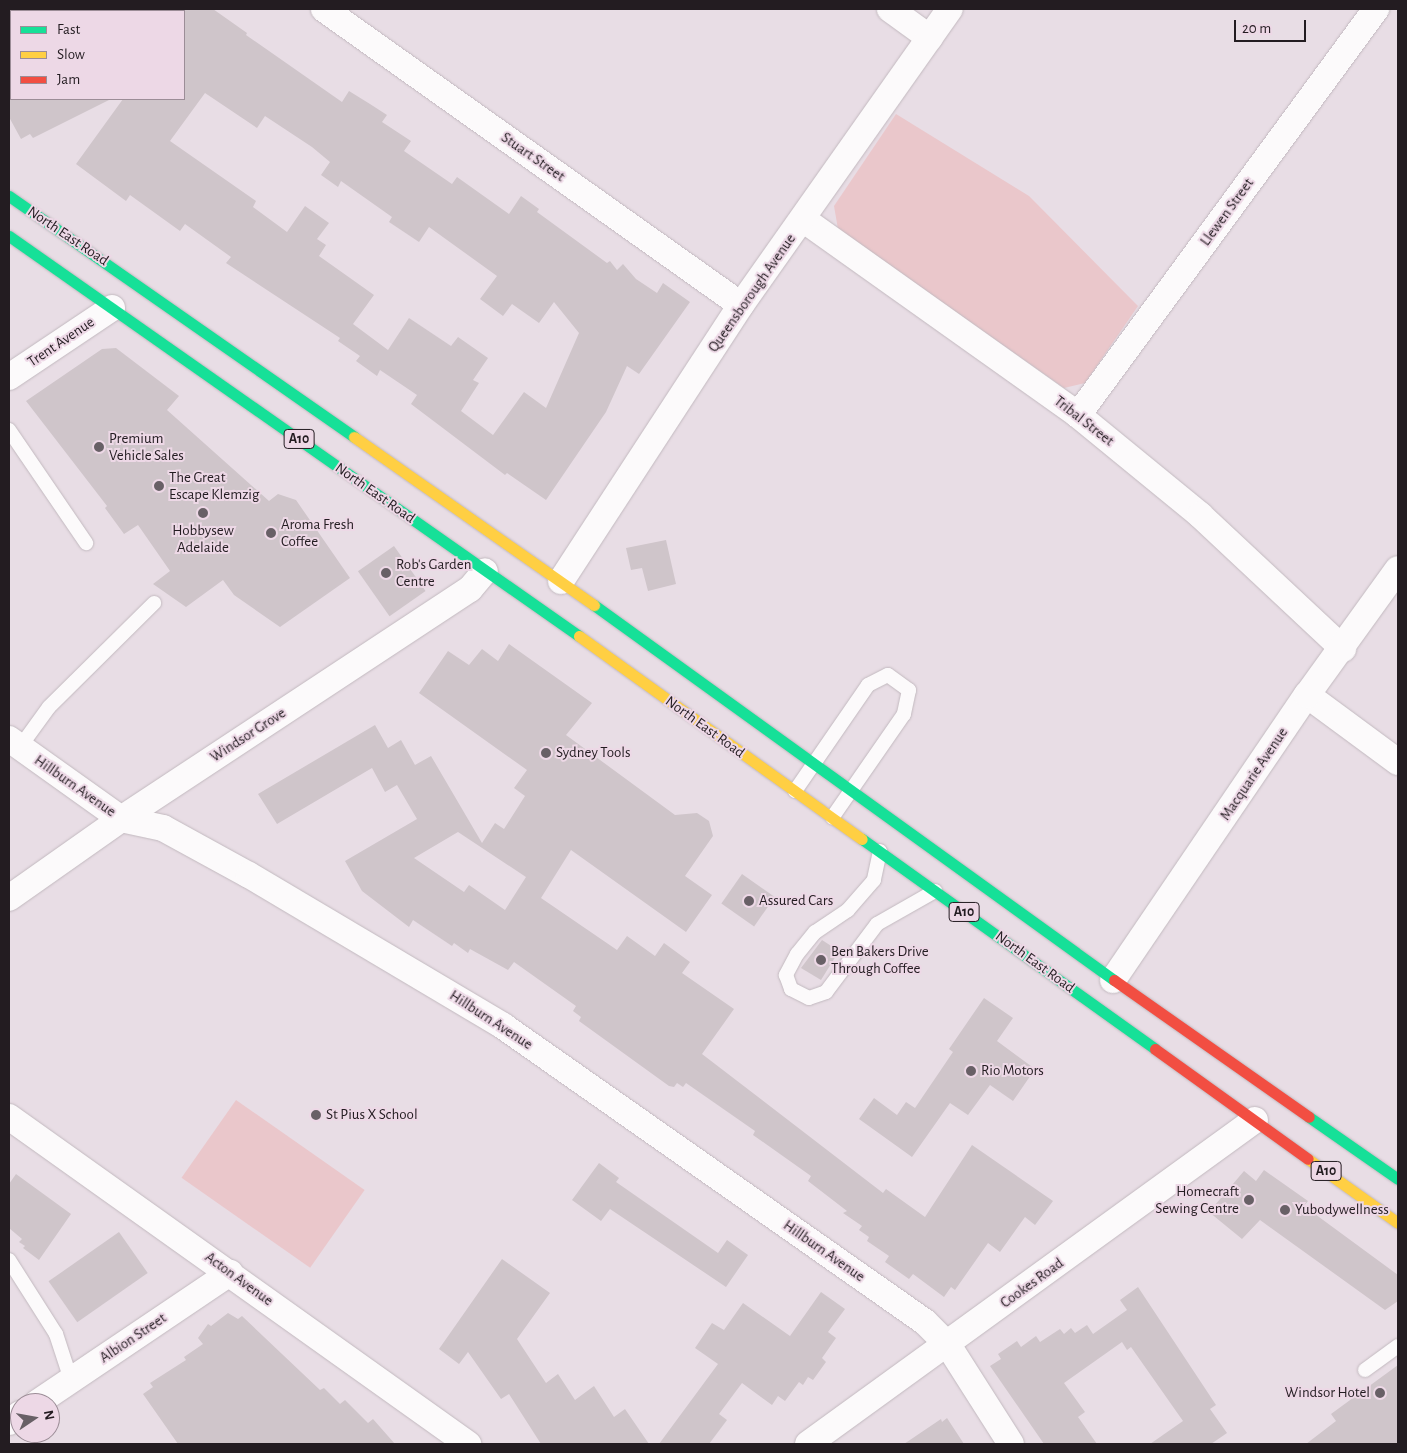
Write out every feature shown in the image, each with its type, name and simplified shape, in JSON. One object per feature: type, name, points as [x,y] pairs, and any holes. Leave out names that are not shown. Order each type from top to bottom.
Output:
[{"type":"highway","name":"North East Road","points":[[9,196],[133,280],[495,554],[795,791],[1095,1006],[1265,1105],[1398,1179]]},
{"type":"highway","name":"North East Road","points":[[9,236],[117,301],[495,554],[550,597],[814,764],[1113,980],[1265,1105],[1398,1223]]},
{"type":"highway","points":[[117,301],[133,280]]},
{"type":"highway","points":[[1095,1006],[1113,980]]},
{"type":"street","name":"Stuart Street","points":[[324,9],[741,305]]},
{"type":"street","points":[[890,9],[930,38]]},
{"type":"street","name":"Queensborough Avenue","points":[[550,597],[741,305],[804,220],[950,9]]},
{"type":"street","name":"Llewen Street","points":[[1078,415],[1376,9]]},
{"type":"street","name":"Tribal Street","points":[[804,220],[1078,415],[1200,515],[1343,649]]},
{"type":"street","name":"Trent Avenue","points":[[9,377],[117,301]]},
{"type":"street","name":"Windsor Grove","points":[[9,898],[121,819],[470,589],[495,554]]},
{"type":"street","name":"Macquarie Avenue","points":[[1113,980],[1308,695],[1343,649],[1398,569]]},
{"type":"street","points":[[1308,695],[1398,762]]},
{"type":"street","name":"Hillburn Avenue","points":[[14,743],[121,819],[171,833],[503,1026],[925,1322],[948,1345],[1011,1444]]},
{"type":"street","name":"Cookes Road","points":[[808,1444],[948,1345],[1265,1105]]},
{"type":"street","name":"Acton Avenue","points":[[9,1117],[230,1272],[468,1444]]},
{"type":"street","name":"Albion Street","points":[[52,1393],[230,1272]]},
{"type":"lane","points":[[9,430],[86,543]]},
{"type":"lane","points":[[14,743],[154,603]]},
{"type":"lane","points":[[795,791],[868,686],[888,674],[909,690],[904,714],[832,818]]},
{"type":"lane","points":[[880,851],[874,880],[848,910],[815,932],[797,954],[786,974],[792,989],[809,998],[826,992],[877,924],[935,891]]},
{"type":"lane","points":[[9,1260],[56,1334],[71,1380]]},
{"type":"lane","points":[[1365,1370],[1398,1346]]},
{"type":"shaded area","points":[[896,114],[1029,196],[1138,306],[1085,383],[1064,388],[838,229],[834,206]]},
{"type":"shaded area","points":[[236,1100],[365,1190],[310,1268],[182,1178]]},
{"type":"building","points":[[184,9],[213,9],[247,33],[246,35],[342,102],[349,91],[387,115],[382,122],[411,141],[404,151],[452,184],[457,177],[509,214],[521,196],[539,209],[537,212],[607,263],[610,261],[617,270],[623,264],[636,279],[657,293],[663,283],[690,302],[639,374],[627,366],[606,412],[546,500],[507,473],[505,475],[411,404],[417,395],[380,370],[377,376],[356,361],[360,356],[338,341],[340,338],[226,263],[231,257],[185,224],[180,231],[130,195],[126,201],[76,164],[122,100],[185,100]],"holes":[[[205,93],[257,128],[265,116],[312,147],[330,162],[321,175],[338,187],[341,181],[392,217],[389,222],[419,242],[429,227],[497,276],[480,299],[503,316],[512,304],[539,323],[554,302],[579,333],[546,408],[524,392],[493,435],[461,411],[479,383],[473,380],[488,358],[458,337],[451,346],[409,318],[388,350],[353,324],[374,295],[319,256],[326,245],[317,239],[329,223],[305,206],[287,232],[253,207],[256,201],[170,141]]]},
{"type":"building","points":[[9,99],[109,100],[33,138],[30,134],[21,139],[9,117]]},
{"type":"building","points":[[116,348],[179,396],[167,410],[269,501],[278,494],[296,500],[350,578],[280,627],[234,595],[223,580],[186,607],[153,584],[170,571],[138,525],[124,534],[105,508],[107,506],[26,401],[102,349]]},
{"type":"building","points":[[666,540],[676,584],[648,591],[642,568],[631,570],[626,548]]},
{"type":"building","name":"Rob's Garden Centre","points":[[394,546],[426,591],[390,616],[358,571]]},
{"type":"building","points":[[509,644],[592,703],[566,735],[675,815],[697,813],[709,821],[713,836],[685,876],[712,895],[686,932],[571,850],[541,898],[617,950],[627,936],[655,956],[664,943],[690,962],[682,973],[734,1009],[702,1054],[883,1193],[886,1189],[925,1217],[972,1145],[1053,1201],[1035,1225],[1025,1217],[1000,1252],[988,1243],[955,1290],[951,1287],[944,1297],[913,1274],[909,1279],[885,1262],[889,1256],[867,1241],[869,1237],[859,1230],[862,1226],[843,1213],[847,1211],[808,1181],[811,1176],[753,1135],[755,1131],[686,1083],[683,1087],[677,1083],[674,1087],[669,1086],[579,1021],[581,1017],[573,1011],[576,1006],[514,962],[508,970],[470,949],[468,953],[454,943],[452,946],[413,920],[409,927],[362,891],[345,861],[417,819],[397,785],[385,792],[372,768],[277,824],[258,794],[375,725],[388,748],[401,740],[415,765],[431,756],[482,843],[495,823],[504,829],[525,796],[514,788],[527,770],[419,693],[448,651],[469,665],[482,649],[498,661]],"holes":[[[458,832],[526,877],[505,910],[469,885],[464,892],[414,858]]]},
{"type":"building","name":"Assured Cars","points":[[742,874],[775,897],[754,926],[721,903]]},
{"type":"building","name":"Ben Bakers Drive Through Coffee","points":[[822,940],[839,951],[821,980],[801,968]]},
{"type":"building","points":[[984,998],[1013,1018],[997,1041],[1035,1069],[1013,1101],[990,1085],[968,1115],[950,1103],[912,1157],[859,1119],[874,1098],[897,1115],[906,1102],[915,1108],[953,1052],[949,1049]]},
{"type":"building","points":[[599,1163],[619,1178],[616,1182],[718,1253],[727,1240],[748,1255],[726,1287],[610,1209],[601,1221],[572,1200]]},
{"type":"building","points":[[1264,1170],[1308,1201],[1304,1206],[1398,1275],[1398,1301],[1385,1310],[1260,1220],[1242,1239],[1209,1212],[1244,1171],[1256,1181]]},
{"type":"building","points":[[16,1174],[71,1214],[39,1260],[23,1248],[25,1246],[19,1242],[22,1239],[9,1228],[9,1184]]},
{"type":"building","points":[[119,1232],[148,1273],[77,1322],[49,1281]]},
{"type":"building","points":[[502,1259],[550,1293],[517,1339],[546,1383],[558,1374],[575,1400],[594,1386],[614,1417],[625,1409],[649,1444],[541,1444],[509,1394],[501,1399],[468,1352],[459,1364],[439,1349]]},
{"type":"building","points":[[1138,1287],[1216,1405],[1210,1409],[1227,1433],[1211,1444],[1150,1444],[1183,1421],[1131,1347],[1127,1350],[1122,1342],[1064,1383],[1085,1412],[1078,1417],[1097,1444],[1044,1444],[990,1366],[1001,1359],[998,1354],[1017,1341],[1021,1347],[1036,1336],[1040,1342],[1060,1329],[1064,1334],[1071,1328],[1075,1333],[1087,1325],[1093,1334],[1127,1310],[1120,1300]]},
{"type":"building","points":[[821,1292],[845,1309],[828,1332],[836,1338],[822,1358],[826,1362],[813,1380],[808,1377],[803,1385],[799,1382],[785,1401],[778,1396],[772,1405],[742,1383],[719,1414],[727,1420],[709,1444],[659,1444],[718,1364],[695,1348],[712,1323],[724,1330],[743,1303],[790,1336]]},
{"type":"building","points":[[228,1313],[238,1319],[242,1316],[320,1390],[324,1388],[340,1404],[345,1400],[368,1423],[373,1419],[395,1444],[178,1444],[143,1394],[153,1387],[150,1383],[186,1360],[184,1357],[203,1344],[198,1338],[208,1324],[211,1326]]},
{"type":"building","name":"Windsor Hotel","points":[[1398,1365],[1398,1444],[1306,1444],[1336,1421],[1331,1414]]},
{"type":"building","points":[[947,1418],[964,1444],[904,1444],[941,1419],[942,1422]]},
{"type":"traffic: fast","points":[[9,196],[354,437]]},
{"type":"traffic: fast","points":[[9,236],[579,636]]},
{"type":"traffic: fast","points":[[594,605],[1114,980]]},
{"type":"traffic: fast","points":[[862,839],[1155,1049]]},
{"type":"traffic: fast","points":[[1309,1117],[1398,1179]]},
{"type":"traffic: slow","points":[[354,437],[594,605]]},
{"type":"traffic: slow","points":[[579,636],[862,839]]},
{"type":"traffic: slow","points":[[1308,1159],[1398,1223]]},
{"type":"traffic: jam","points":[[1114,980],[1309,1117]]},
{"type":"traffic: jam","points":[[1155,1049],[1308,1159]]},
{"type":"place","name":"Premium Vehicle Sales","points":[[99,447]]},
{"type":"place","name":"The Great Escape Klemzig","points":[[159,486]]},
{"type":"place","name":"Hobbysew Adelaide","points":[[203,513]]},
{"type":"place","name":"Aroma Fresh Coffee","points":[[271,533]]},
{"type":"place","name":"Rob's Garden Centre","points":[[386,573]]},
{"type":"place","name":"Sydney Tools","points":[[546,753]]},
{"type":"place","name":"Assured Cars","points":[[749,901]]},
{"type":"place","name":"Ben Bakers Drive Through Coffee","points":[[821,960]]},
{"type":"place","name":"Rio Motors","points":[[971,1071]]},
{"type":"place","name":"St Pius X School","points":[[316,1115]]},
{"type":"place","name":"Homecraft Sewing Centre","points":[[1249,1200]]},
{"type":"place","name":"Yubodywellness","points":[[1285,1210]]},
{"type":"place","name":"Windsor Hotel","points":[[1380,1393]]}]
